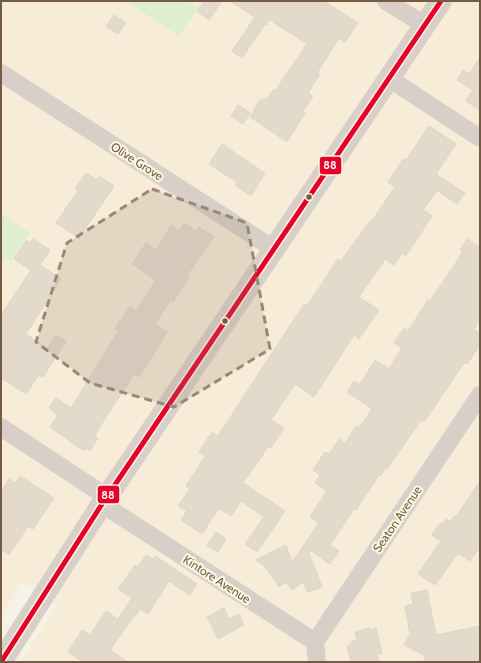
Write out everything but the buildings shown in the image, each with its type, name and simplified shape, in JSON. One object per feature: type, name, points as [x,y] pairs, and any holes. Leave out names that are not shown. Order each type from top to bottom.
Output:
[{"type":"main road","points":[[1,662],[105,500],[390,79],[441,1]]},
{"type":"street","points":[[386,1],[425,25]]},
{"type":"street","name":"Olive Grove","points":[[1,73],[274,249]]},
{"type":"street","points":[[390,79],[480,138]]},
{"type":"street","name":"Seaton Avenue","points":[[315,642],[480,395]]},
{"type":"street","name":"Kintore Avenue","points":[[1,427],[105,500],[315,642]]},
{"type":"street","points":[[315,642],[317,662]]},
{"type":"highlighted area","points":[[152,189],[247,223],[270,349],[174,407],[90,383],[36,342],[67,243]]},
{"type":"shaded area","points":[[1,1],[480,1],[480,662],[20,662],[57,605],[22,582],[1,616]]},
{"type":"green space","points":[[126,1],[187,1],[198,8],[179,36]]},
{"type":"green space","points":[[1,214],[30,233],[11,261],[5,257],[1,263]]},
{"type":"transit line","name":"88","points":[[1,662],[102,504],[441,1]]}]
